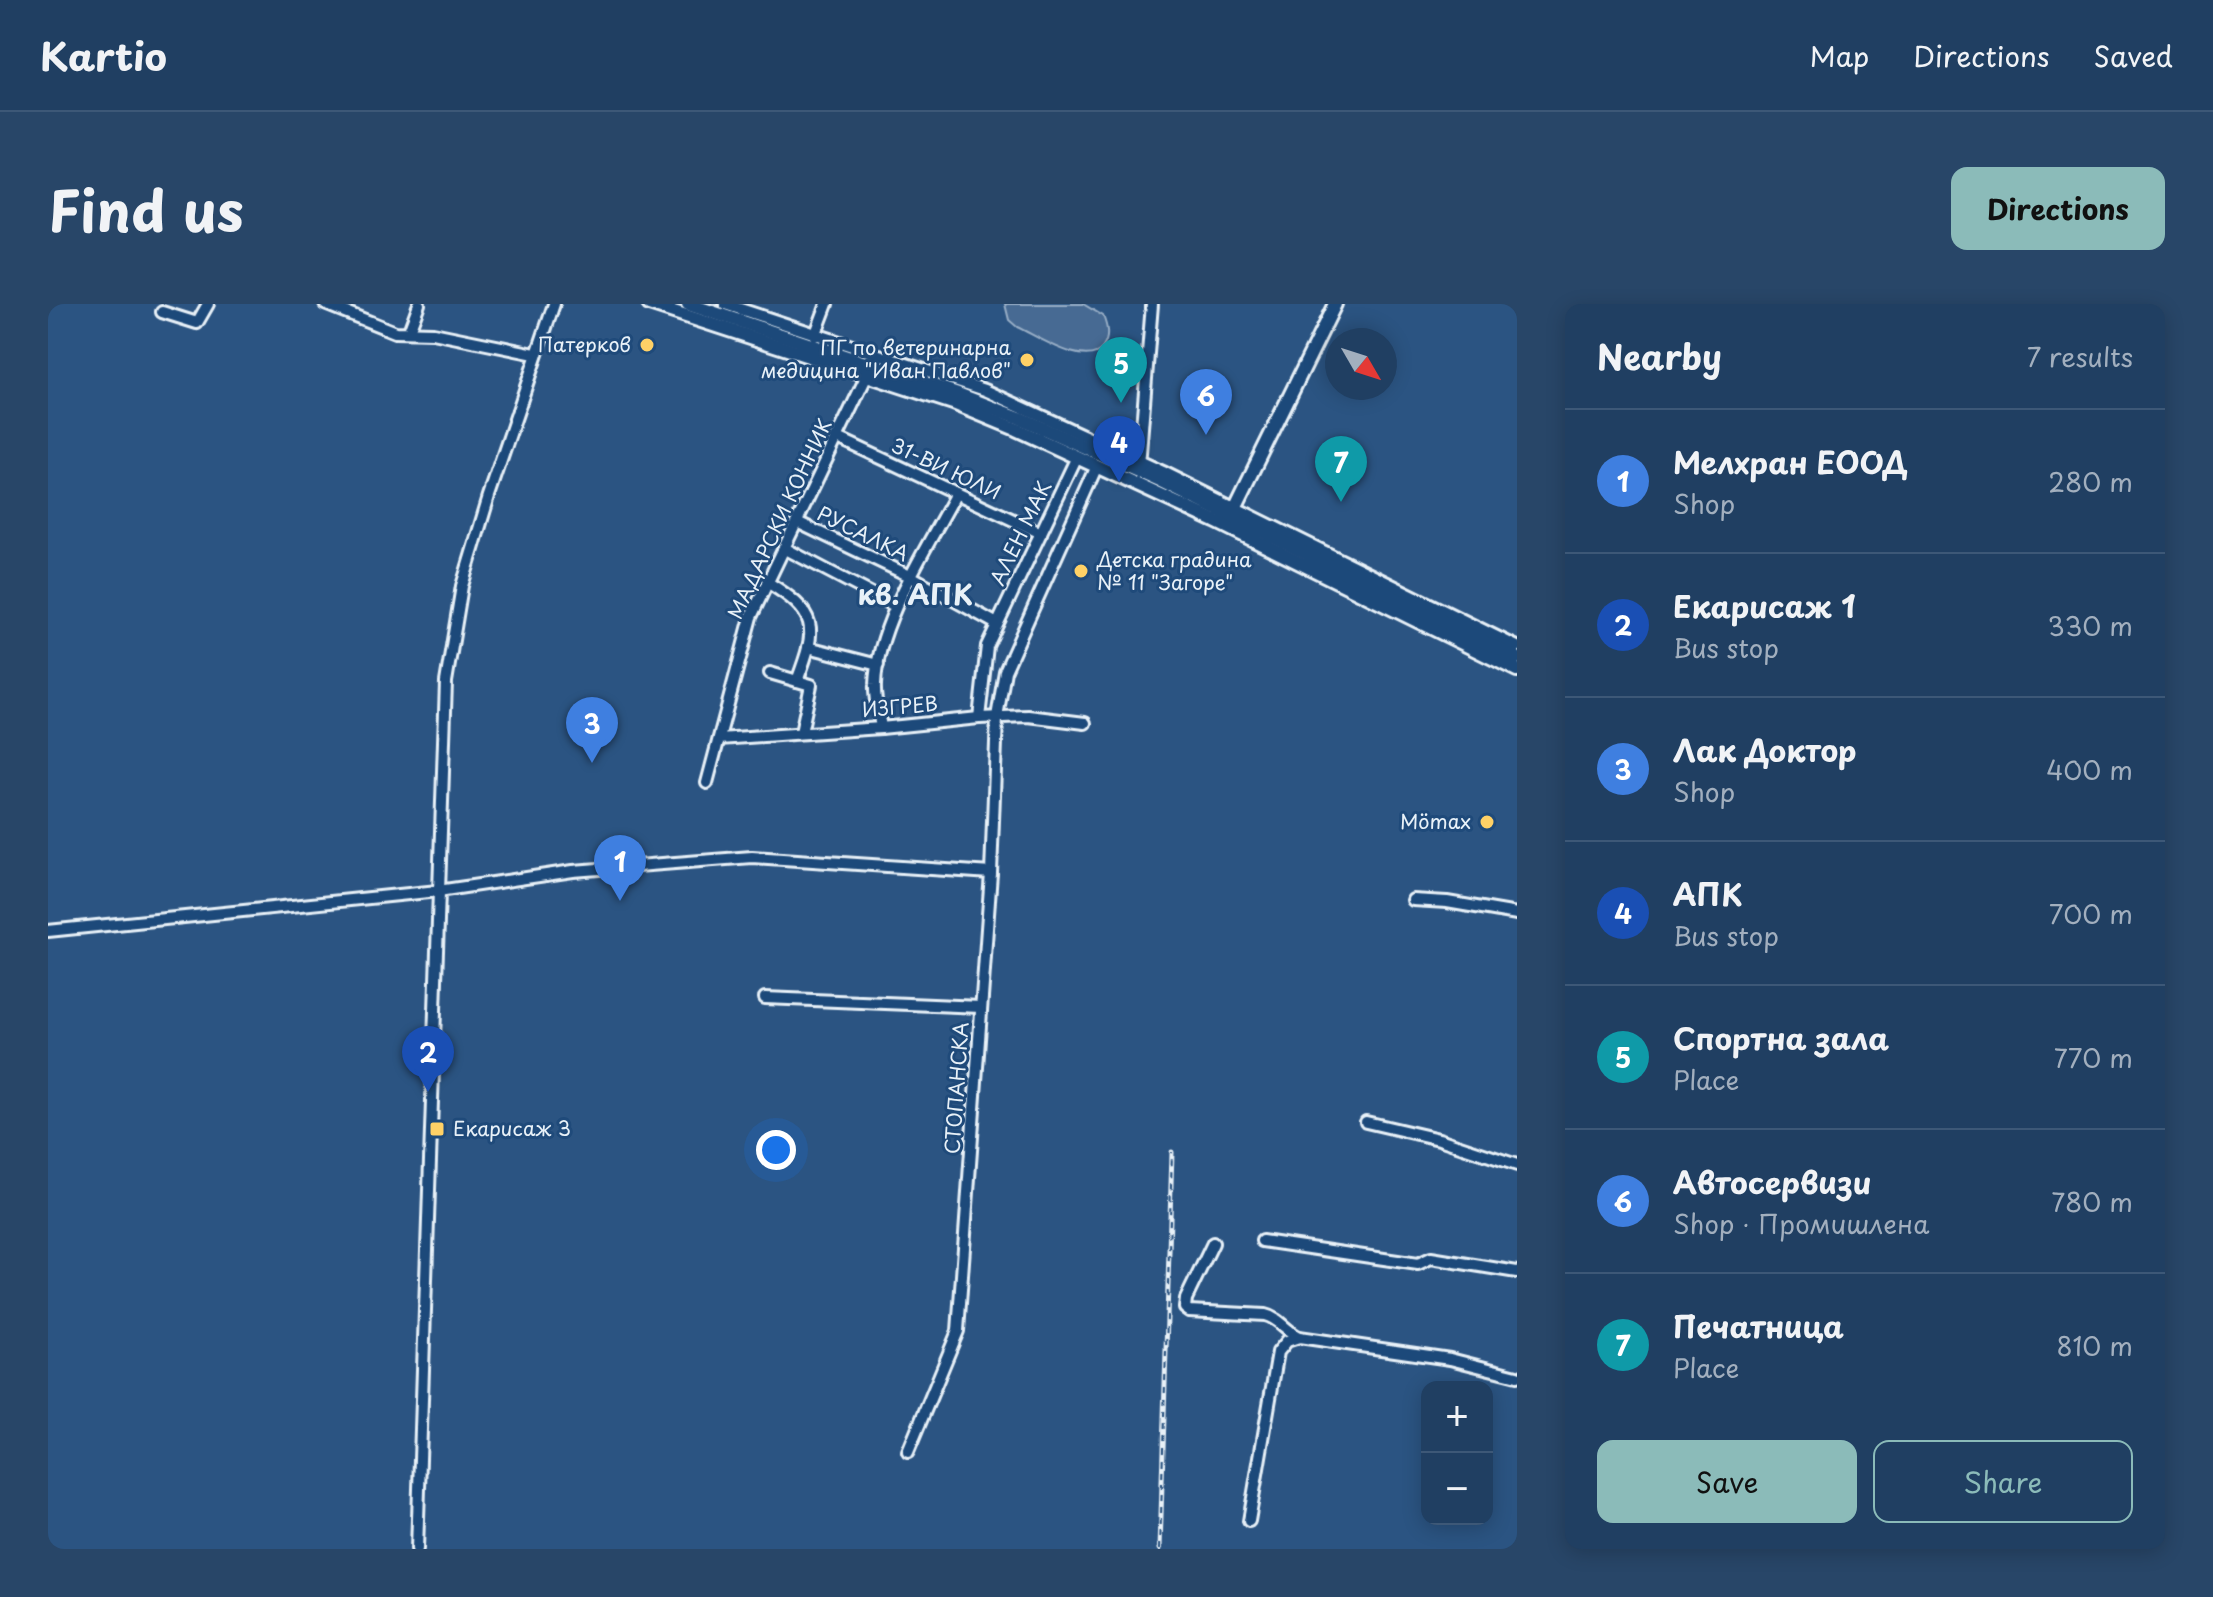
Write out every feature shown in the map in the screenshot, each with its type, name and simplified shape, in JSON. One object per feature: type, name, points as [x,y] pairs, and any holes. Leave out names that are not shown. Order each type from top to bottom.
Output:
[{"type":"main road","points":[[649,304],[995,408],[1139,467],[1233,512],[1517,658]]},
{"type":"main road","points":[[688,304],[814,339],[869,371],[953,403],[1206,517],[1517,670]]},
{"type":"main road","points":[[1242,534],[1233,512],[1335,304]]},
{"type":"main road","points":[[1206,517],[1233,512]]},
{"type":"street","points":[[162,312],[197,323],[208,304]]},
{"type":"street","points":[[325,304],[395,332],[433,333],[535,354]]},
{"type":"street","points":[[409,331],[419,304]]},
{"type":"street","points":[[417,1549],[446,682],[462,586],[535,354],[554,304]]},
{"type":"street","points":[[725,304],[814,339],[985,390],[1139,467],[1152,304]]},
{"type":"street","points":[[814,339],[827,304]]},
{"type":"street","name":"МАДАРСКИ КОННИК","points":[[707,783],[751,617],[869,371]]},
{"type":"street","name":"31-ВИ ЮЛИ","points":[[836,437],[1041,533]]},
{"type":"street","name":"АЛЕН МАК","points":[[979,718],[987,646],[1077,457]]},
{"type":"street","name":"СТОПАНСКА","points":[[908,1452],[958,1331],[991,873],[997,717],[1005,671],[1097,466]]},
{"type":"street","points":[[881,728],[874,686],[881,643],[895,606],[956,493]]},
{"type":"street","points":[[1233,512],[1517,647]]},
{"type":"street","name":"РУСАЛКА","points":[[797,522],[912,577],[997,624]]},
{"type":"street","points":[[784,548],[895,606]]},
{"type":"street","points":[[767,582],[798,602],[806,613],[808,647],[797,681]]},
{"type":"street","points":[[808,647],[878,665]]},
{"type":"street","points":[[770,673],[811,685],[801,733]]},
{"type":"street","name":"ИЗГРЕВ","points":[[719,739],[997,717],[1028,716],[1085,723]]},
{"type":"street","points":[[48,931],[438,891],[573,871],[752,857],[991,873]]},
{"type":"street","points":[[1413,900],[1447,902],[1517,914]]},
{"type":"street","points":[[765,998],[981,1007]]},
{"type":"street","points":[[1366,1122],[1439,1139],[1517,1165]]},
{"type":"street","points":[[1262,1241],[1418,1264],[1431,1258],[1517,1272]]},
{"type":"street","points":[[1213,1243],[1186,1299],[1185,1308],[1189,1311],[1265,1315],[1276,1319],[1299,1337],[1450,1359],[1517,1376]]},
{"type":"street","points":[[1249,1521],[1278,1352],[1287,1341],[1299,1337]]},
{"type":"shaded area","points":[[1005,304],[1083,304],[1103,316],[1107,339],[1096,353],[1086,355],[1062,349],[1017,327],[1009,320]]},
{"type":"railway","points":[[1160,1549],[1172,1152]]},
{"type":"place","name":"Патерков","points":[[647,345]]},
{"type":"place","name":"ПГ по ветеринарна медицина \"Иван Павлов\"","points":[[1027,360]]},
{"type":"place","name":"Спортна зала","points":[[1121,403]]},
{"type":"place","name":"Автосервизи","points":[[1206,435]]},
{"type":"place","name":"АПК","points":[[1119,482]]},
{"type":"place","name":"Печатница","points":[[1341,502]]},
{"type":"place","name":"Детска градина № 11 \"Загоре\"","points":[[1081,571]]},
{"type":"place","name":"Лак Доктор","points":[[592,763]]},
{"type":"place","name":"Mömax","points":[[1487,822]]},
{"type":"place","name":"Мелхран ЕООД","points":[[620,901]]},
{"type":"place","name":"Екарисаж 1","points":[[428,1092]]},
{"type":"place","name":"Екарисаж 3","points":[[437,1129]]},
{"type":"district","name":"кв. АПК","points":[[915,595]]}]
